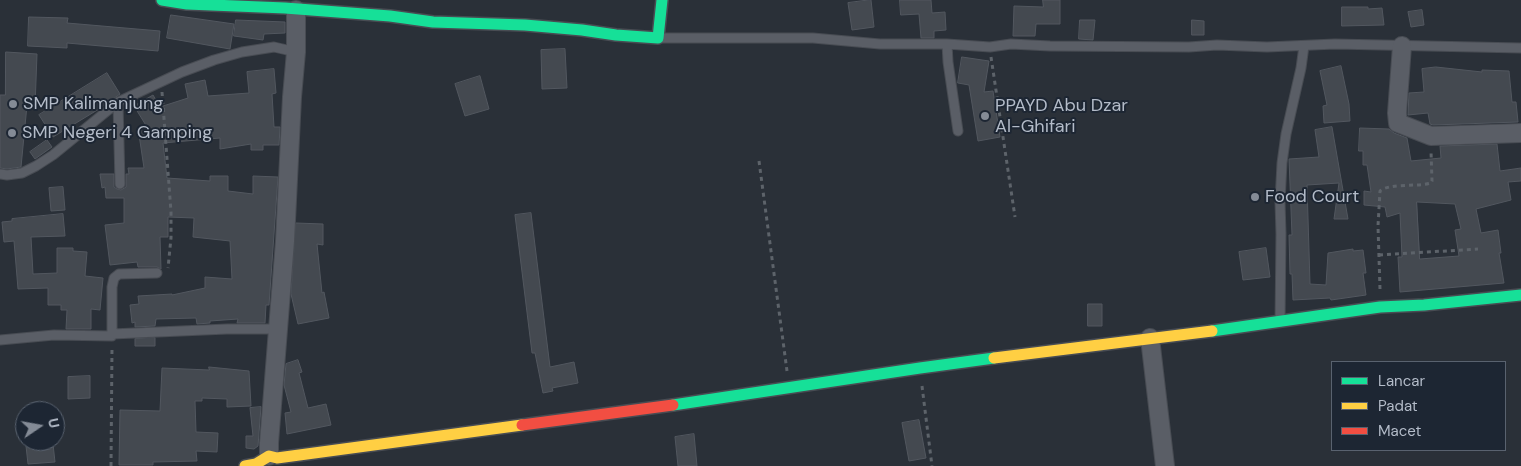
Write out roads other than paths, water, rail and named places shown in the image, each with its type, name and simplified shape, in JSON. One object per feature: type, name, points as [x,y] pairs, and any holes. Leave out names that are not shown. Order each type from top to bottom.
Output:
[{"type":"street","points":[[162,0],[187,4],[284,8],[390,16],[433,22],[526,25],[658,38],[662,0]]},
{"type":"street","points":[[269,456],[268,443],[285,241],[296,52],[296,10]]},
{"type":"street","points":[[1401,49],[1398,123],[1431,136],[1521,133]]},
{"type":"street","points":[[245,466],[256,464],[269,456],[277,458],[678,404],[920,368],[1280,322],[1380,307],[1424,305],[1521,295]]},
{"type":"street","points":[[1150,338],[1165,466]]},
{"type":"lane","points":[[658,38],[813,38],[880,44],[947,44],[990,47],[1011,44],[1189,48],[1217,44],[1267,47],[1334,44],[1401,49],[1521,48]]},
{"type":"lane","points":[[947,44],[958,131]]},
{"type":"lane","points":[[1280,322],[1282,162],[1304,46]]},
{"type":"lane","points":[[0,174],[22,173],[36,166],[53,155],[118,102],[182,72],[242,52],[274,47],[296,52]]},
{"type":"lane","points":[[118,102],[120,184]]},
{"type":"lane","points":[[112,335],[112,286],[114,278],[119,274],[156,272]]},
{"type":"lane","points":[[0,340],[54,335],[112,335],[227,329],[278,329]]},
{"type":"place","name":"SMP Kalimanjung","points":[[13,104]]},
{"type":"place","name":"PPAYD Abu Dzar Al-Ghifari","points":[[985,116]]},
{"type":"place","name":"SMP Negeri 4 Gamping","points":[[12,133]]},
{"type":"place","name":"Food Court","points":[[1255,197]]}]
